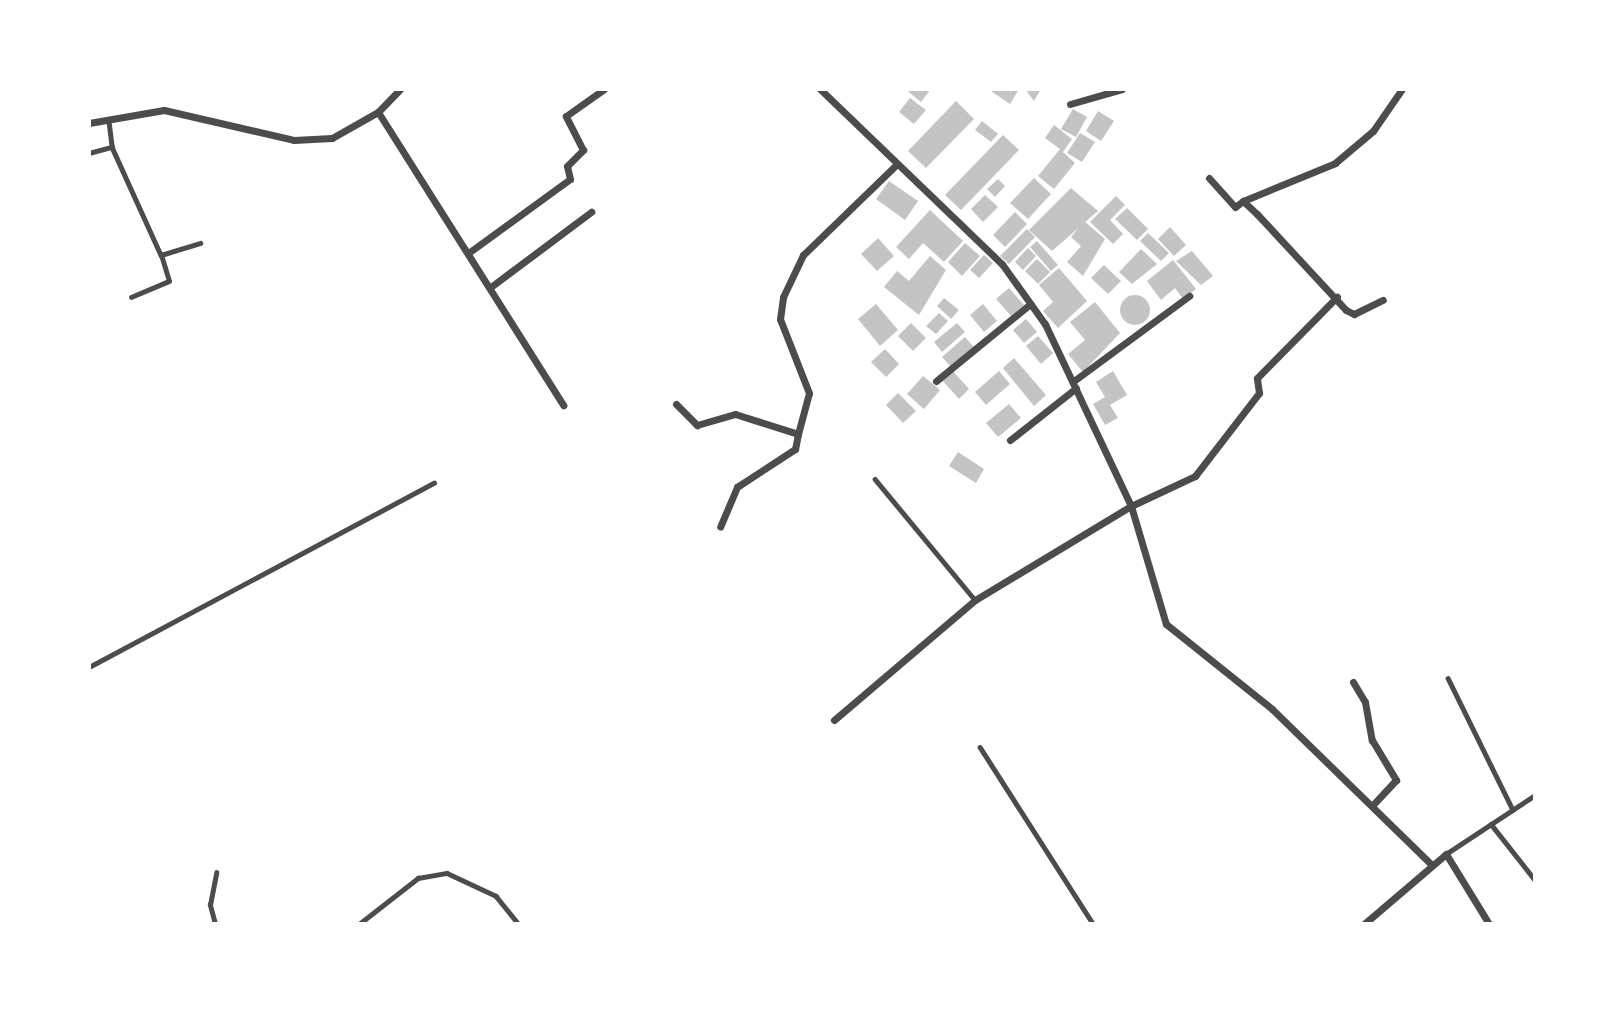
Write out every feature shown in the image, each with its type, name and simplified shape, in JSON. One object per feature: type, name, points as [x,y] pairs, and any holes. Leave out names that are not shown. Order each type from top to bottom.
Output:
[{"type":"street","points":[[89,123],[164,110],[316,139],[342,135],[378,112],[400,89]]},
{"type":"street","points":[[471,251],[570,179],[567,166],[583,150],[566,116],[604,89]]},
{"type":"street","points":[[820,89],[895,166],[977,239],[1030,304],[1076,384],[1130,506],[1166,624],[1272,709],[1432,865]]},
{"type":"street","points":[[1070,104],[1122,89]]},
{"type":"street","points":[[1209,178],[1236,207],[1243,201],[1335,163],[1373,131],[1402,89]]},
{"type":"street","points":[[378,112],[471,251],[563,405]]},
{"type":"street","points":[[720,527],[737,488],[795,449],[809,393],[780,319],[787,286],[803,255],[895,166]]},
{"type":"street","points":[[1243,201],[1354,314],[1383,300]]},
{"type":"street","points":[[492,286],[591,212]]},
{"type":"street","points":[[1010,440],[1076,384],[1189,296]]},
{"type":"street","points":[[834,720],[975,600],[1130,506],[1195,476],[1259,393],[1257,378],[1337,297]]},
{"type":"street","points":[[936,381],[1030,304]]},
{"type":"street","points":[[676,404],[697,425],[735,414],[798,434]]},
{"type":"street","points":[[1353,682],[1365,702],[1372,740],[1396,780],[1372,806]]},
{"type":"street","points":[[1364,924],[1446,854],[1489,924]]},
{"type":"lane","points":[[109,121],[112,147],[161,255],[169,281],[131,297]]},
{"type":"lane","points":[[89,153],[112,147]]},
{"type":"lane","points":[[161,255],[200,243]]},
{"type":"lane","points":[[875,479],[975,600]]},
{"type":"lane","points":[[89,667],[434,483]]},
{"type":"lane","points":[[1448,678],[1513,810]]},
{"type":"lane","points":[[980,747],[1093,924]]},
{"type":"lane","points":[[1446,854],[1535,795]]},
{"type":"lane","points":[[1491,824],[1535,880]]},
{"type":"lane","points":[[215,924],[210,905],[216,873]]},
{"type":"lane","points":[[359,924],[418,878],[447,873],[496,896],[519,924]]},
{"type":"building","points":[[905,89],[931,89],[921,102]]},
{"type":"building","points":[[988,89],[1019,89],[1010,104]]},
{"type":"building","points":[[1025,89],[1041,89],[1034,101]]},
{"type":"building","points":[[910,98],[926,110],[914,124],[899,112]]},
{"type":"building","points":[[956,101],[974,119],[926,168],[908,151]]},
{"type":"building","points":[[1073,109],[1087,117],[1076,137],[1061,129]]},
{"type":"building","points":[[1098,111],[1114,121],[1101,141],[1086,131]]},
{"type":"building","points":[[982,121],[998,134],[991,142],[975,130]]},
{"type":"building","points":[[1054,125],[1072,139],[1063,152],[1075,163],[1054,189],[1038,176],[1060,149],[1045,138]]},
{"type":"building","points":[[1080,133],[1095,142],[1082,162],[1067,153]]},
{"type":"building","points":[[1003,135],[1019,150],[961,210],[945,195]]},
{"type":"building","points":[[1034,178],[1051,194],[1028,219],[1010,203]]},
{"type":"building","points":[[998,179],[1005,186],[995,197],[987,189]]},
{"type":"building","points":[[889,181],[918,201],[905,220],[876,199]]},
{"type":"building","points":[[1071,188],[1098,211],[1052,251],[1029,230]]},
{"type":"building","points":[[985,195],[998,207],[983,222],[971,209]]},
{"type":"building","points":[[1116,196],[1125,205],[1110,220],[1123,234],[1113,244],[1090,222]]},
{"type":"building","points":[[1127,208],[1148,229],[1137,240],[1115,219]]},
{"type":"building","points":[[930,210],[963,241],[944,262],[923,243],[909,259],[896,247]]},
{"type":"building","points":[[1015,212],[1027,224],[1005,247],[993,235]]},
{"type":"building","points":[[1084,221],[1105,239],[1083,276],[1067,262],[1081,246],[1071,237]]},
{"type":"building","points":[[1170,227],[1186,245],[1174,256],[1158,239]]},
{"type":"building","points":[[1027,229],[1035,237],[1009,264],[1000,256]]},
{"type":"building","points":[[1148,233],[1169,253],[1161,261],[1140,241]]},
{"type":"building","points":[[878,238],[894,256],[877,271],[861,254]]},
{"type":"building","points":[[1037,241],[1058,265],[1051,271],[1030,247]]},
{"type":"building","points":[[965,243],[980,256],[962,276],[948,262]]},
{"type":"building","points":[[1028,248],[1036,256],[1023,270],[1015,262]]},
{"type":"building","points":[[1141,249],[1157,264],[1132,284],[1119,272]]},
{"type":"building","points":[[1192,251],[1213,276],[1201,285],[1176,261]]},
{"type":"building","points":[[984,255],[993,263],[979,278],[970,270]]},
{"type":"building","points":[[930,256],[946,270],[919,315],[884,287],[897,271],[909,281]]},
{"type":"building","points":[[1037,259],[1050,272],[1038,284],[1025,271]]},
{"type":"building","points":[[1173,260],[1196,289],[1183,299],[1175,288],[1161,300],[1147,281]]},
{"type":"building","points":[[1104,265],[1121,281],[1108,294],[1091,278]]},
{"type":"building","points":[[1059,268],[1087,301],[1058,328],[1043,311],[1053,302],[1039,285]]},
{"type":"building","points":[[1009,288],[1024,305],[1011,316],[996,299]]},
{"type":"building","points":[[1135,295],[1141,296],[1149,304],[1149,316],[1141,324],[1135,325],[1129,324],[1121,316],[1120,310],[1121,304],[1129,296]]},
{"type":"building","points":[[944,298],[959,310],[951,319],[937,306]]},
{"type":"building","points":[[1095,302],[1120,333],[1083,372],[1068,354],[1085,340],[1070,322]]},
{"type":"building","points":[[876,304],[898,330],[880,346],[858,319]]},
{"type":"building","points":[[983,304],[997,321],[984,332],[970,315]]},
{"type":"building","points":[[939,313],[948,321],[936,334],[926,326]]},
{"type":"building","points":[[1026,319],[1037,332],[1024,343],[1013,330]]},
{"type":"building","points":[[911,323],[926,338],[913,351],[898,336]]},
{"type":"building","points":[[957,323],[965,332],[942,352],[934,342]]},
{"type":"building","points":[[1038,336],[1053,353],[1041,364],[1026,346]]},
{"type":"building","points":[[965,337],[974,347],[951,367],[942,357]]},
{"type":"building","points":[[885,349],[899,364],[886,377],[871,362]]},
{"type":"building","points":[[1014,358],[1046,395],[1034,406],[1003,368]]},
{"type":"building","points":[[952,370],[969,389],[959,399],[942,380]]},
{"type":"building","points":[[999,371],[1010,384],[986,405],[975,392]]},
{"type":"building","points":[[1113,371],[1127,395],[1110,405],[1118,418],[1105,425],[1093,404],[1105,397],[1096,382]]},
{"type":"building","points":[[923,376],[940,390],[924,409],[907,394]]},
{"type":"building","points":[[898,393],[916,411],[903,423],[886,405]]},
{"type":"building","points":[[1009,404],[1021,418],[998,437],[986,423]]},
{"type":"building","points":[[958,452],[984,469],[976,483],[949,466]]}]
